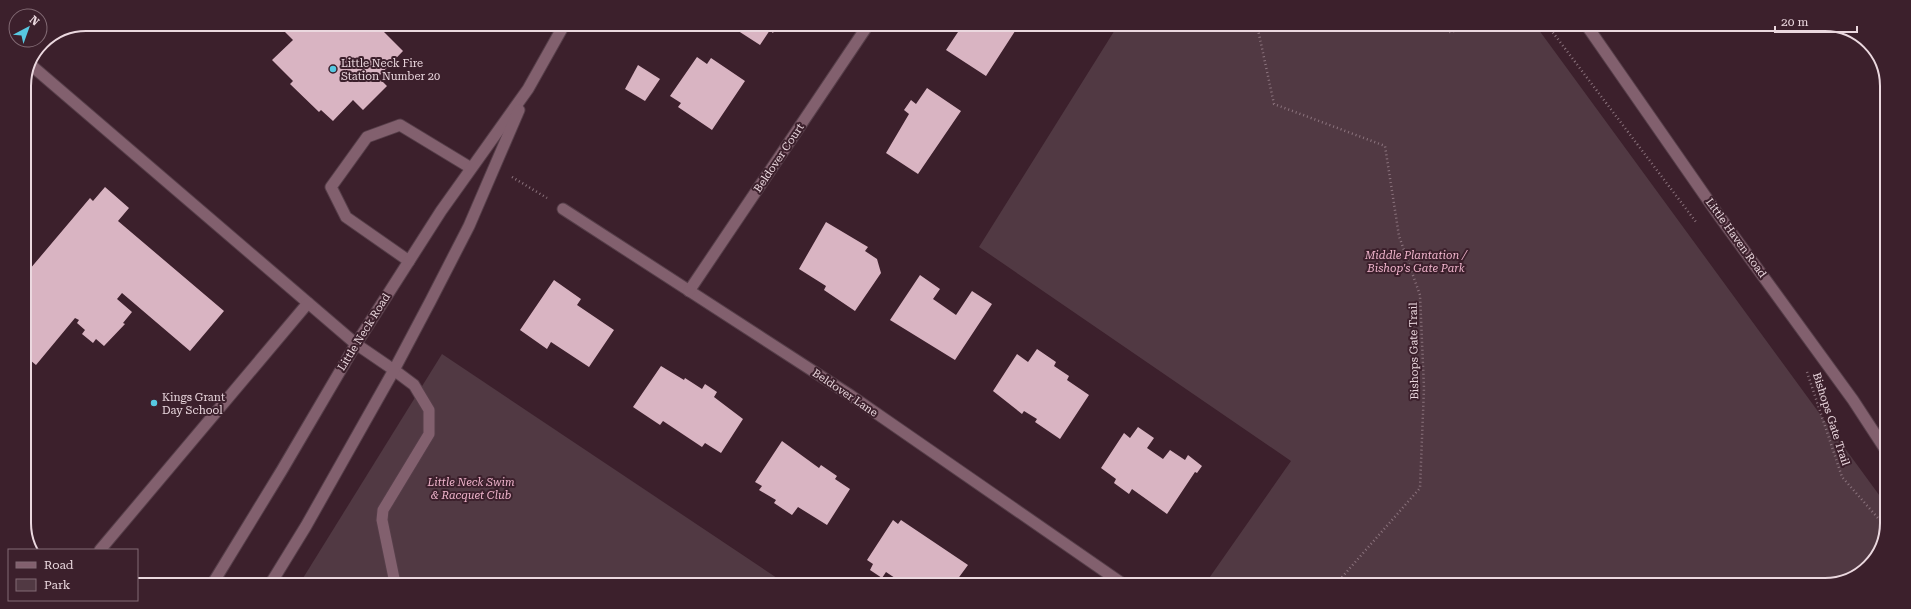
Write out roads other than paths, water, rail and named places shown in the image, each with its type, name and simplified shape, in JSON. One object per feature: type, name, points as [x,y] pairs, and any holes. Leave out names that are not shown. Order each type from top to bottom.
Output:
[{"type":"street","name":"Little Neck Road","points":[[216,578],[356,344],[409,261],[528,89],[561,31]]},
{"type":"street","name":"Beldover Court","points":[[689,291],[864,31]]},
{"type":"street","name":"Little Haven Road","points":[[1591,31],[1718,213],[1853,400],[1880,441]]},
{"type":"street","points":[[34,68],[356,344],[414,385],[428,410],[429,434],[383,510],[382,520],[394,578]]},
{"type":"street","name":"Little Neck Road","points":[[274,578],[306,526],[394,370],[469,226],[528,89]]},
{"type":"street","points":[[409,261],[346,217],[331,187],[367,137],[400,125],[472,168]]},
{"type":"street","name":"Beldover Lane","points":[[563,209],[850,395],[1114,578]]},
{"type":"street","points":[[101,549],[308,303]]},
{"type":"place","name":"Little Neck Fire Station Number 20","points":[[333,69]]},
{"type":"place","name":"Kings Grant Day School","points":[[154,403]]},
{"type":"park label","name":"Middle Plantation / Bishop's Gate Park","points":[[1416,261]]},
{"type":"park label","name":"Little Neck Swim & Racquet Club","points":[[471,488]]}]
